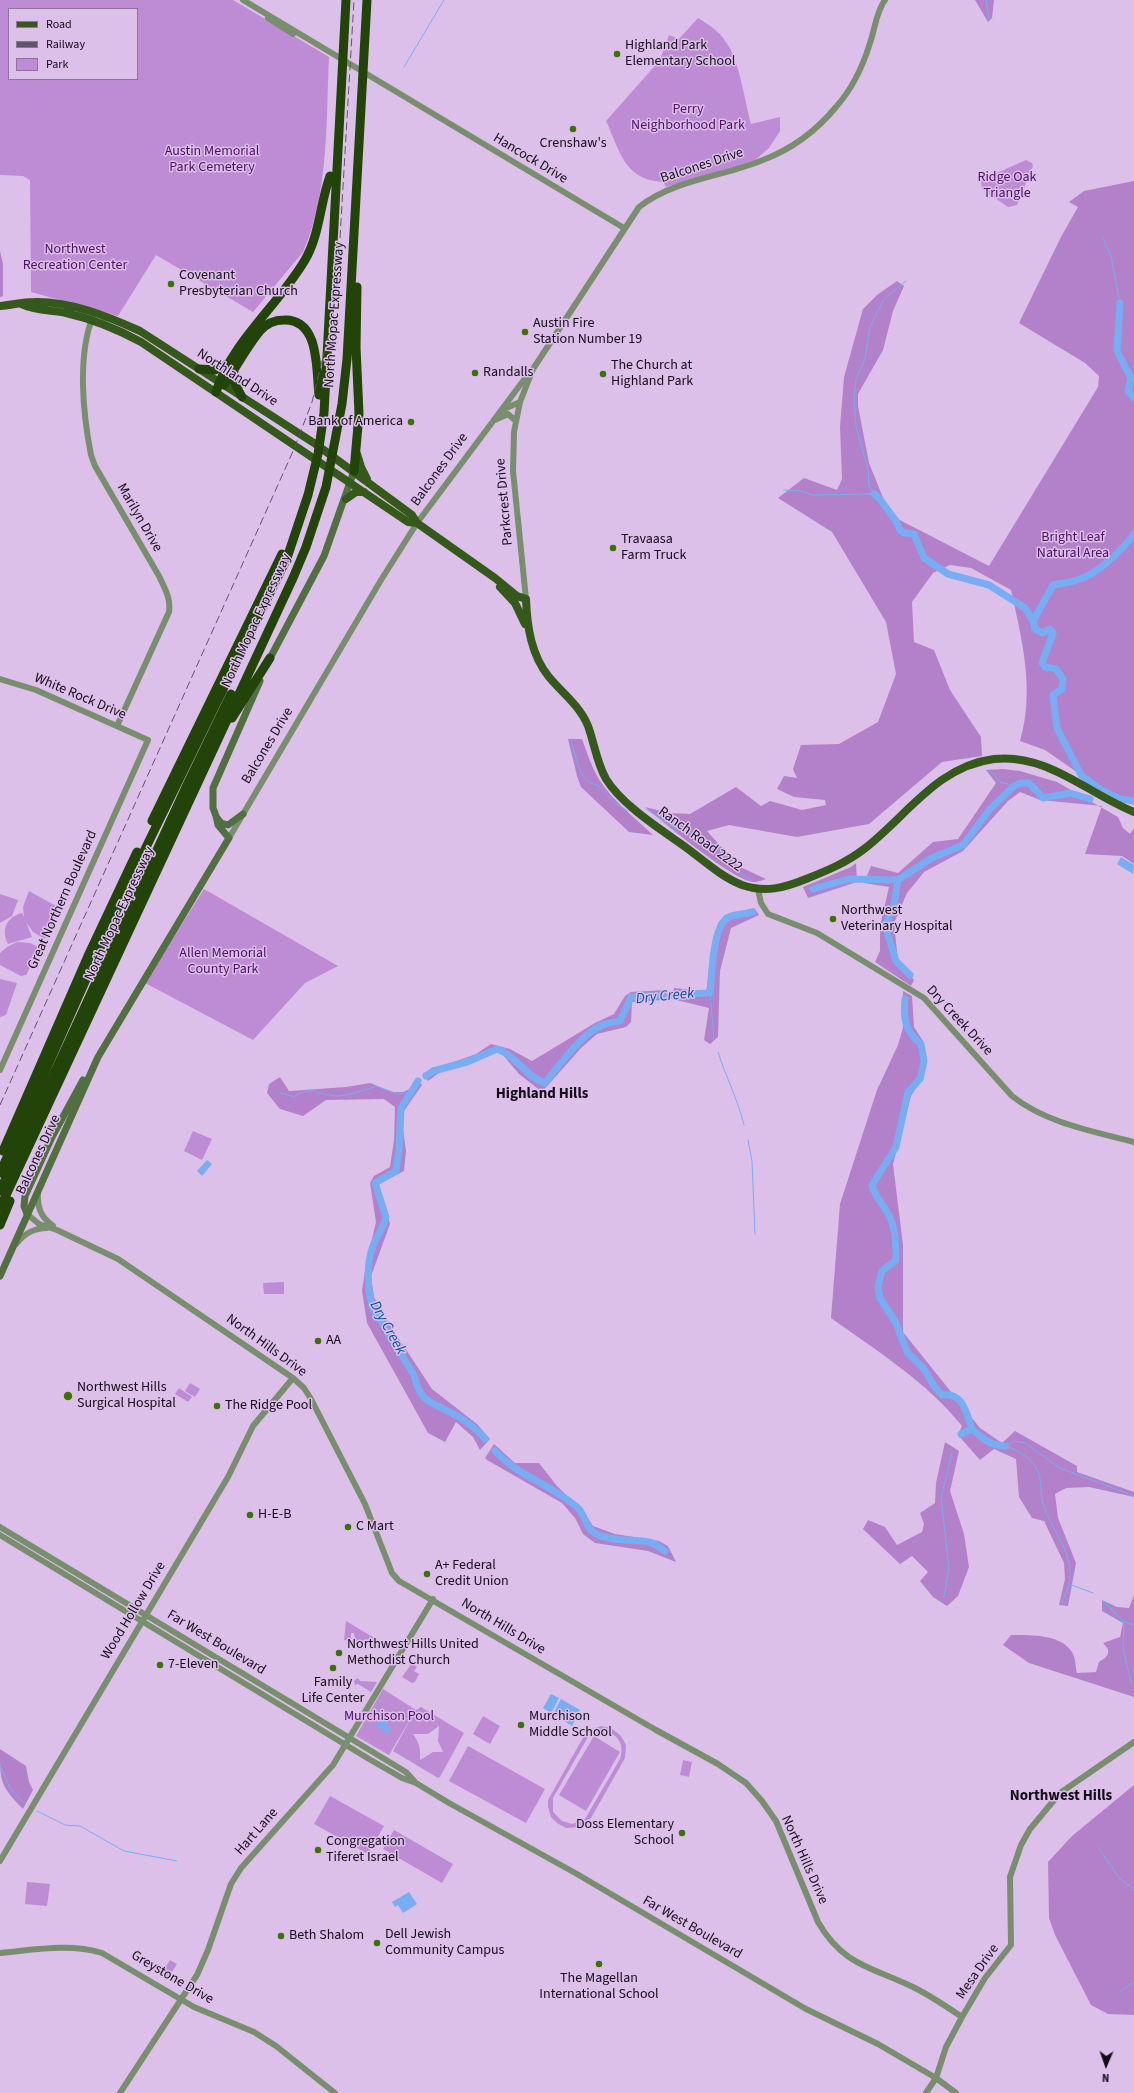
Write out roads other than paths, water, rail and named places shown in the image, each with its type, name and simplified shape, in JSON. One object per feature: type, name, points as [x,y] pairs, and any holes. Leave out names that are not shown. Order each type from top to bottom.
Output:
[{"type":"highway","name":"North Mopac Expressway","points":[[0,1158],[106,916],[284,557],[308,470],[316,432],[330,239],[330,176],[340,0]]},
{"type":"highway","points":[[0,1173],[126,890],[201,737],[284,557],[308,495],[321,433],[330,239],[346,0]]},
{"type":"highway","points":[[334,438],[342,343],[361,0]]},
{"type":"highway","name":"North Mopac Expressway","points":[[0,1208],[293,578],[313,527],[324,486],[334,438],[347,359],[367,0]]},
{"type":"highway","points":[[216,392],[258,320],[306,260],[320,219],[324,190],[330,176]]},
{"type":"highway","points":[[354,239],[357,269],[356,347],[359,403],[357,454],[354,471]]},
{"type":"highway","points":[[199,369],[215,370],[232,366],[260,331],[272,322],[281,320],[293,321],[300,324],[310,335],[314,348],[319,395]]},
{"type":"highway","points":[[232,366],[233,380],[242,398]]},
{"type":"highway","points":[[0,1191],[204,750],[288,578],[324,486]]},
{"type":"highway","points":[[217,741],[270,658]]},
{"type":"highway","points":[[165,795],[201,737]]},
{"type":"highway","points":[[177,825],[178,812],[204,750]]},
{"type":"highway","points":[[28,1110],[55,1032]]},
{"type":"highway","points":[[0,1226],[21,1174],[22,1161]]},
{"type":"main road","name":"Northland Drive","points":[[0,306],[21,304],[30,308],[93,317],[140,331],[354,471],[412,515],[417,523],[489,573],[517,596],[526,599]]},
{"type":"main road","name":"Northland Drive","points":[[93,317],[141,342],[408,522],[417,523]]},
{"type":"main road","points":[[357,454],[361,468],[370,483]]},
{"type":"main road","points":[[228,838],[218,824],[216,816],[212,798],[215,781],[270,658],[321,562],[346,499],[354,471]]},
{"type":"main road","points":[[346,499],[356,492],[364,492]]},
{"type":"main road","points":[[489,573],[515,604],[528,630]]},
{"type":"main road","name":"Ranch Road 2222","points":[[526,599],[528,630],[533,647],[547,675],[578,707],[585,718],[605,777],[614,789],[668,834],[729,879],[741,885],[758,889],[785,888],[836,867],[865,848],[938,782],[955,771],[993,759],[1014,758],[1039,763],[1060,772],[1097,794],[1134,812]]},
{"type":"main road","points":[[216,816],[221,823],[228,825],[243,814]]},
{"type":"main road","name":"Balcones Drive","points":[[26,1214],[98,1057],[228,838]]},
{"type":"main road","name":"Balcones Drive","points":[[26,1214],[24,1206],[25,1196],[52,1137],[88,1070],[98,1057]]},
{"type":"main road","points":[[0,1276],[26,1214]]},
{"type":"street","name":"Hancock Drive","points":[[242,0],[394,93],[624,228]]},
{"type":"street","name":"Balcones Drive","points":[[228,838],[381,580],[417,523],[498,412],[520,402],[533,369],[639,207],[662,192],[764,160],[789,148],[814,129],[836,108],[851,86],[867,54],[879,10],[885,0]]},
{"type":"street","name":"Marilyn Drive","points":[[93,317],[85,342],[83,364],[91,455],[95,466],[159,576],[168,594],[170,603],[169,612],[117,726]]},
{"type":"street","points":[[498,412],[533,369]]},
{"type":"street","name":"Parkcrest Drive","points":[[520,402],[516,421],[514,471],[526,599]]},
{"type":"street","points":[[490,423],[499,416],[508,414],[516,421]]},
{"type":"street","name":"White Rock Drive","points":[[0,679],[36,690],[148,740]]},
{"type":"street","name":"Great Northern Boulevard","points":[[0,1070],[148,740]]},
{"type":"street","name":"Dry Creek Drive","points":[[758,889],[761,903],[768,914],[817,933],[924,998],[1012,1096],[1025,1107],[1037,1114],[1134,1142]]},
{"type":"street","name":"North Hills Drive","points":[[38,1188],[40,1213],[46,1221],[57,1230]]},
{"type":"street","name":"North Hills Drive","points":[[26,1214],[39,1224],[57,1230],[118,1258],[293,1378],[304,1388],[311,1399],[365,1504],[392,1573],[399,1581],[433,1599],[656,1730],[718,1764],[746,1783],[762,1801],[776,1821],[818,1922],[827,1937],[838,1950],[855,1962],[915,1988],[962,2017]]},
{"type":"street","points":[[12,1249],[23,1236],[39,1228],[57,1230]]},
{"type":"street","name":"Wood Hollow Drive","points":[[0,1861],[228,1477],[253,1426],[293,1378]]},
{"type":"street","name":"Far West Boulevard","points":[[0,1527],[406,1772],[416,1783]]},
{"type":"street","name":"Far West Boulevard","points":[[0,1535],[142,1620],[345,1745],[402,1778],[416,1783],[577,1874],[806,2009],[858,2033],[936,2078],[956,2093]]},
{"type":"street","name":"Hart Lane","points":[[120,2093],[181,1999],[203,1962],[231,1884],[241,1868],[333,1765],[433,1599]]},
{"type":"street","name":"Mesa Drive","points":[[926,2093],[936,2078],[946,2047],[962,2017],[985,1978],[1011,1945],[1010,1877],[1021,1845],[1030,1830],[1060,1793],[1134,1742]]},
{"type":"street","name":"Greystone Drive","points":[[0,1953],[63,1948],[88,1949],[114,1958],[194,2007],[254,2032],[276,2046],[335,2093]]},
{"type":"water","points":[[1121,857],[1134,865],[1133,874],[1117,864]]},
{"type":"water","points":[[207,1160],[212,1164],[202,1176],[197,1171]]},
{"type":"water","points":[[551,1694],[559,1698],[551,1713],[543,1708]]},
{"type":"water","points":[[561,1699],[580,1710],[572,1726],[553,1714]]},
{"type":"water","points":[[383,1714],[391,1718],[386,1726],[391,1729],[388,1734],[376,1726]]},
{"type":"water","points":[[409,1892],[417,1904],[403,1913],[398,1905],[395,1907],[392,1902]]},
{"type":"waterway","points":[[404,67],[444,0]]},
{"type":"waterway","points":[[986,0],[989,18]]},
{"type":"waterway","points":[[1102,236],[1111,256],[1120,303]]},
{"type":"waterway","points":[[874,494],[869,486],[868,469],[856,426],[854,400],[856,379],[865,359],[870,327],[884,299],[906,281]]},
{"type":"waterway","points":[[1120,303],[1117,351],[1131,378],[1128,391],[1134,398]]},
{"type":"waterway","points":[[784,490],[802,491],[812,495],[873,494]]},
{"type":"waterway","points":[[874,494],[879,498],[896,521],[900,530],[904,533],[914,534],[924,558],[948,574],[989,585],[1025,608],[1033,621],[1035,629],[1042,633],[1050,629],[1053,633],[1042,663],[1045,667],[1056,669],[1063,679],[1062,689],[1053,695],[1057,728],[1081,775],[1103,791],[1120,799],[1134,801]]},
{"type":"waterway","points":[[1033,621],[1053,585],[1074,581],[1093,573],[1109,561],[1134,534]]},
{"type":"waterway","points":[[572,744],[577,763],[587,780],[592,784],[598,785],[616,804],[628,811]]},
{"type":"waterway","points":[[991,771],[1000,782],[1014,786]]},
{"type":"waterway","name":"Dry Creek","points":[[813,889],[849,879],[898,880],[930,859],[963,845],[990,809],[1014,786],[1021,783],[1029,783],[1043,798],[1070,793],[1090,799]]},
{"type":"waterway","points":[[646,809],[676,829],[700,834],[725,856],[738,872],[751,880]]},
{"type":"waterway","points":[[898,880],[894,905],[886,924],[896,961],[910,975]]},
{"type":"waterway","name":"Dry Creek","points":[[807,889],[813,889]]},
{"type":"waterway","name":"Dry Creek","points":[[426,1076],[433,1071],[467,1062],[497,1049],[510,1056],[532,1076],[545,1083],[586,1035],[602,1025],[620,1021],[631,997],[710,993],[712,964],[716,940],[723,922],[729,917],[753,912]]},
{"type":"waterway","points":[[710,993],[714,1039]]},
{"type":"waterway","points":[[905,999],[904,1013],[906,1024],[911,1034],[921,1044],[924,1061],[920,1079],[908,1092],[896,1147],[872,1185],[876,1196],[890,1218],[896,1242],[896,1260],[882,1271],[878,1287],[880,1298],[896,1323],[907,1352],[924,1369],[934,1386],[942,1395],[955,1397],[963,1404],[972,1429],[961,1434]]},
{"type":"waterway","points":[[718,1052],[739,1107],[744,1125]]},
{"type":"waterway","name":"Dry Creek","points":[[418,1081],[401,1108],[399,1150],[396,1171],[375,1183],[386,1217],[373,1246],[369,1261],[369,1293],[373,1309],[414,1375],[416,1384],[422,1396],[431,1403],[455,1414],[478,1431],[485,1439]]},
{"type":"waterway","points":[[280,1093],[294,1097],[305,1091],[315,1091],[339,1096],[376,1086],[398,1094],[411,1092]]},
{"type":"waterway","points":[[748,1140],[752,1161],[755,1234]]},
{"type":"waterway","points":[[972,1429],[991,1443],[1005,1446]]},
{"type":"waterway","points":[[1005,1446],[1015,1441],[1025,1443],[1060,1468],[1134,1496]]},
{"type":"waterway","points":[[1005,1446],[1015,1449],[1024,1455],[1032,1462],[1038,1471],[1043,1504],[1062,1542],[1069,1562],[1069,1584],[1093,1593]]},
{"type":"waterway","name":"Dry Creek","points":[[495,1451],[514,1467],[568,1500],[578,1508],[590,1529],[598,1535],[612,1539],[649,1542],[665,1551]]},
{"type":"waterway","points":[[944,1597],[949,1568],[941,1498],[952,1453]]},
{"type":"waterway","points":[[1062,1603],[1069,1585]]},
{"type":"waterway","points":[[1104,1602],[1124,1622],[1123,1648],[1131,1682]]},
{"type":"waterway","points":[[1125,1622],[1134,1625]]},
{"type":"waterway","points":[[0,1765],[10,1788],[24,1803]]},
{"type":"waterway","points":[[37,1811],[65,1825],[80,1826],[124,1851],[177,1861]]},
{"type":"waterway","points":[[1098,1847],[1120,1879],[1134,1891]]},
{"type":"waterway","points":[[1119,1992],[1134,1982]]},
{"type":"railway","points":[[0,1105],[294,449],[312,402],[332,320],[338,272],[354,0]]},
{"type":"place","name":"Highland Park Elementary School","points":[[617,54]]},
{"type":"place","name":"Crenshaw's","points":[[573,129]]},
{"type":"place","name":"Covenant Presbyterian Church","points":[[171,284]]},
{"type":"place","name":"Austin Fire Station Number 19","points":[[525,332]]},
{"type":"place","name":"Randalls","points":[[475,373]]},
{"type":"place","name":"The Church at Highland Park","points":[[603,374]]},
{"type":"place","name":"Bank of America","points":[[411,422]]},
{"type":"place","name":"Travaasa Farm Truck","points":[[613,548]]},
{"type":"place","name":"Northwest Veterinary Hospital","points":[[833,919]]},
{"type":"place","name":"AA","points":[[318,1341]]},
{"type":"place","name":"Northwest Hills Surgical Hospital","points":[[68,1396]]},
{"type":"place","name":"The Ridge Pool","points":[[217,1406]]},
{"type":"place","name":"H-E-B","points":[[250,1515]]},
{"type":"place","name":"C Mart","points":[[348,1527]]},
{"type":"place","name":"A+ Federal Credit Union","points":[[427,1574]]},
{"type":"place","name":"Northwest Hills United Methodist Church","points":[[339,1653]]},
{"type":"place","name":"7-Eleven","points":[[160,1665]]},
{"type":"place","name":"Family Life Center","points":[[333,1668]]},
{"type":"place","name":"Murchison Middle School","points":[[521,1725]]},
{"type":"place","name":"Doss Elementary School","points":[[682,1833]]},
{"type":"place","name":"Congregation Tiferet Israel","points":[[318,1850]]},
{"type":"place","name":"Beth Shalom","points":[[281,1936]]},
{"type":"place","name":"Dell Jewish Community Campus","points":[[377,1943]]},
{"type":"place","name":"The Magellan International School","points":[[599,1964]]},
{"type":"district","name":"Highland Hills","points":[[542,1095]]},
{"type":"district","name":"Northwest Hills","points":[[1061,1797]]},
{"type":"park label","name":"Perry Neighborhood Park","points":[[688,118]]},
{"type":"park label","name":"Austin Memorial Park Cemetery","points":[[212,160]]},
{"type":"park label","name":"Ridge Oak Triangle","points":[[1007,186]]},
{"type":"park label","name":"Northwest Recreation Center","points":[[75,258]]},
{"type":"park label","name":"Bright Leaf Natural Area","points":[[1073,546]]},
{"type":"park label","name":"Allen Memorial County Park","points":[[223,962]]},
{"type":"park label","name":"Murchison Pool","points":[[389,1717]]}]
